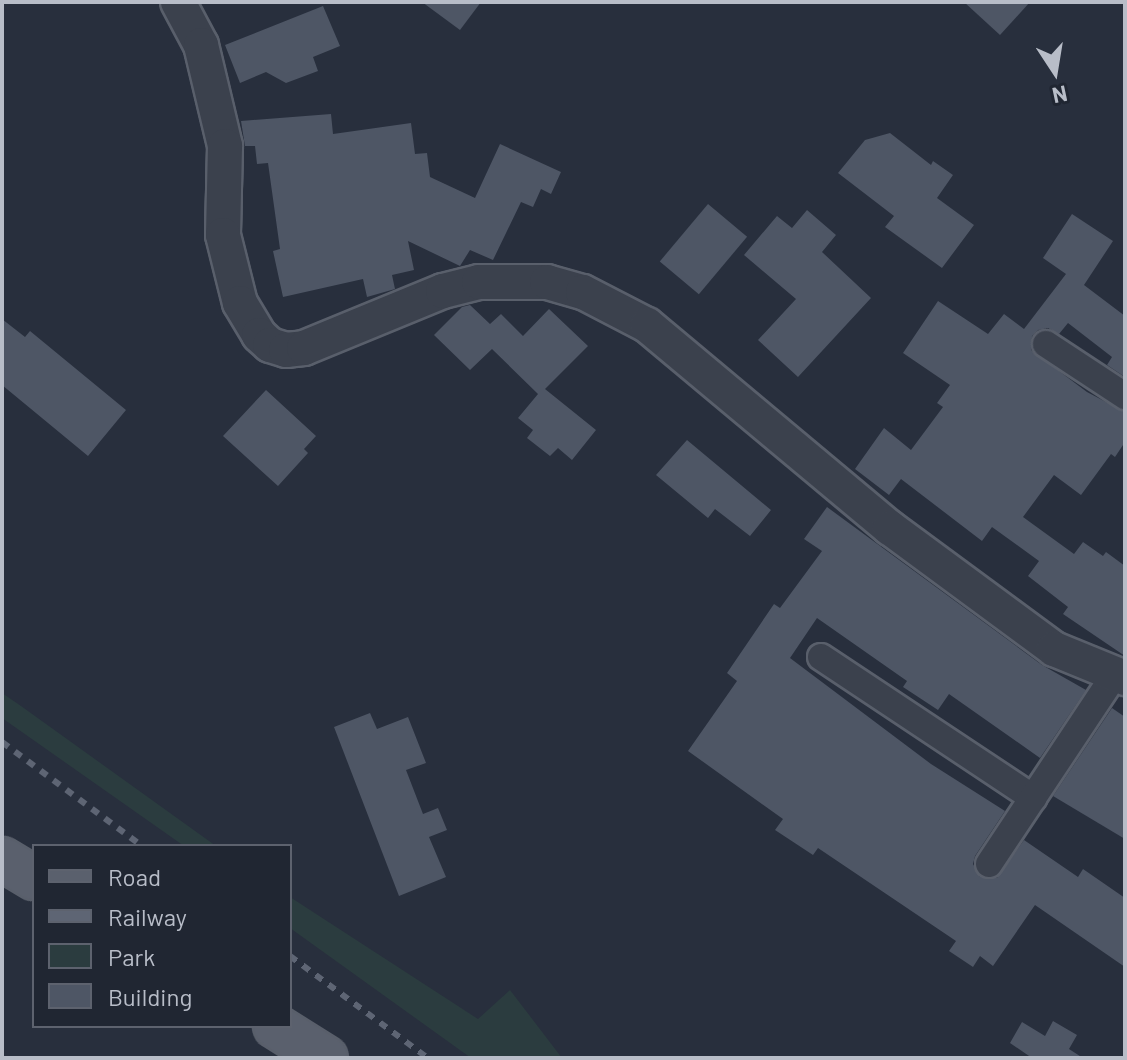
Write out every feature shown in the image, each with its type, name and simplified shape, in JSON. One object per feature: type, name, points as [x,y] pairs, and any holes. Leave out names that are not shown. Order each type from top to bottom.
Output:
[{"type":"main road","points":[[2,859],[32,877]]},
{"type":"main road","points":[[278,1028],[326,1058]]},
{"type":"street","points":[[178,2],[201,45],[225,146],[223,235],[240,303],[259,335],[270,345],[286,350],[304,348],[443,291],[479,282],[547,282],[583,292],[647,325],[890,528],[1054,649],[1120,677],[989,864]]},
{"type":"street","points":[[1046,344],[1125,396]]},
{"type":"street","points":[[821,657],[1033,798]]},
{"type":"green space","points":[[2,693],[213,844],[181,844],[2,718]]},
{"type":"green space","points":[[292,898],[478,1019],[510,990],[562,1058],[471,1058],[292,929]]},
{"type":"building","points":[[422,2],[481,2],[460,30]]},
{"type":"building","points":[[964,2],[1030,2],[1000,35]]},
{"type":"building","points":[[323,6],[340,46],[313,57],[318,71],[286,83],[266,72],[240,83],[225,45]]},
{"type":"building","points":[[331,114],[333,134],[411,123],[415,154],[427,153],[430,177],[475,198],[500,144],[561,172],[551,194],[541,189],[533,207],[521,202],[493,260],[470,250],[460,266],[408,241],[414,270],[392,275],[395,289],[367,297],[363,279],[283,297],[273,251],[280,249],[268,163],[257,164],[255,146],[245,146],[241,121]]},
{"type":"building","points":[[890,133],[931,165],[933,161],[953,175],[937,198],[974,225],[942,268],[885,227],[894,216],[838,173],[865,140]]},
{"type":"building","points":[[708,204],[747,237],[699,294],[660,261]]},
{"type":"building","points":[[807,210],[836,235],[822,252],[871,298],[798,377],[758,340],[796,299],[744,255],[777,216],[792,228]]},
{"type":"building","points":[[1072,214],[1113,241],[1084,285],[1125,316],[1125,377],[1107,365],[1112,357],[1068,323],[1059,334],[1048,328],[1038,330],[1032,336],[1031,350],[1087,392],[1125,412],[1125,442],[1115,457],[1111,454],[1081,495],[1054,475],[1023,517],[1074,554],[1083,542],[1103,556],[1106,552],[1125,566],[1125,656],[1063,614],[1068,607],[1028,576],[1039,561],[992,527],[982,541],[901,479],[889,495],[855,469],[884,428],[911,450],[943,407],[937,403],[950,385],[903,353],[938,301],[988,334],[1004,314],[1024,329],[1066,274],[1043,258]]},
{"type":"building","points":[[470,305],[490,324],[501,314],[523,336],[549,309],[588,346],[545,389],[596,430],[572,460],[558,448],[550,456],[527,438],[533,430],[518,418],[538,394],[492,349],[470,370],[434,335],[462,307]]},
{"type":"building","points":[[2,319],[25,337],[30,331],[126,410],[88,456],[2,385]]},
{"type":"building","points":[[266,390],[316,436],[304,449],[308,453],[278,486],[223,436]]},
{"type":"building","points":[[687,440],[771,510],[750,536],[715,509],[708,518],[656,475]]},
{"type":"building","points":[[827,507],[1042,665],[1086,690],[1040,758],[949,694],[938,710],[903,687],[907,681],[817,618],[790,658],[931,764],[1005,811],[975,856],[973,864],[980,877],[997,878],[1024,840],[1078,877],[1083,869],[1125,898],[1125,967],[1035,905],[993,966],[980,956],[973,967],[949,951],[956,941],[818,848],[813,855],[775,830],[783,819],[688,751],[737,681],[727,673],[774,604],[780,608],[822,551],[804,539]]},
{"type":"building","points":[[1112,708],[1125,717],[1125,839],[1053,796]]},
{"type":"building","points":[[370,713],[377,729],[408,717],[426,763],[406,770],[423,814],[438,808],[447,830],[429,837],[446,877],[399,896],[334,727]]},
{"type":"building","points":[[1053,1021],[1077,1035],[1069,1049],[1083,1058],[1032,1058],[1010,1043],[1022,1022],[1045,1036]]},
{"type":"railway","points":[[2,742],[139,844]]},
{"type":"railway","points":[[292,957],[428,1058]]}]
